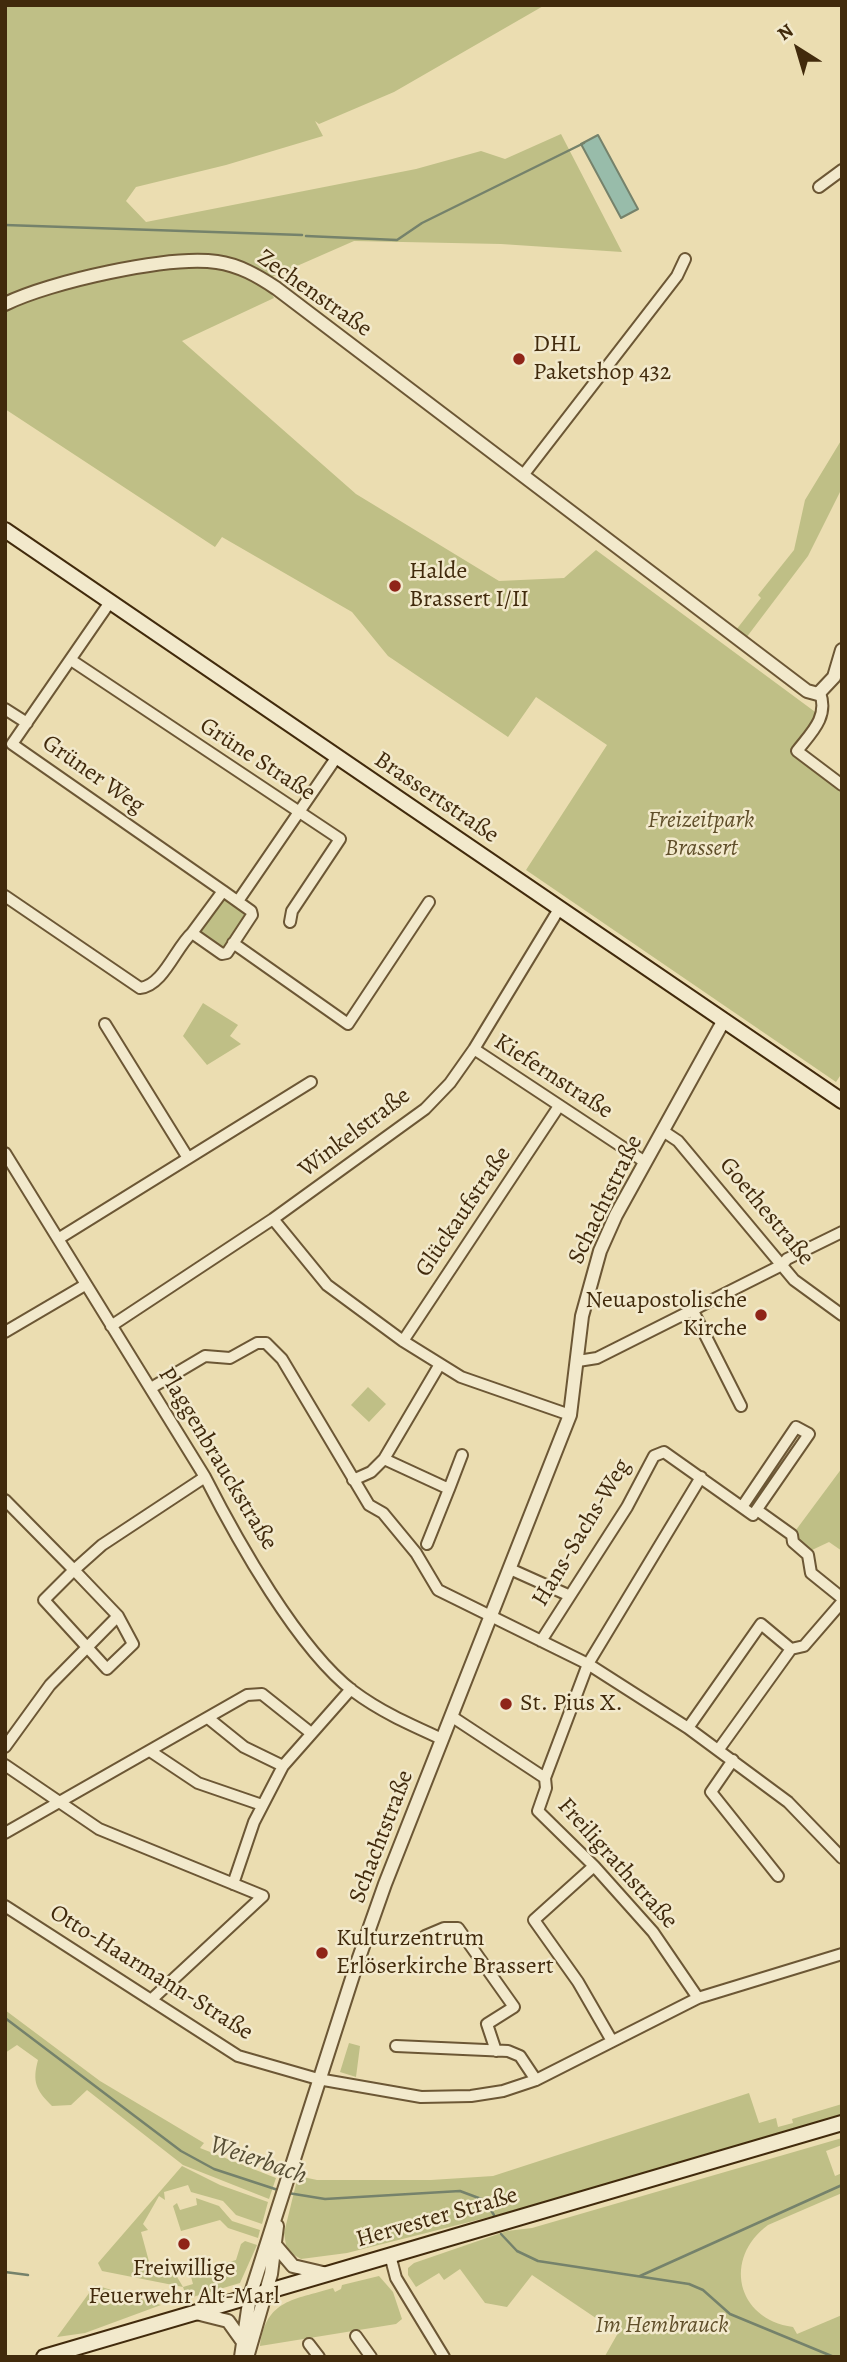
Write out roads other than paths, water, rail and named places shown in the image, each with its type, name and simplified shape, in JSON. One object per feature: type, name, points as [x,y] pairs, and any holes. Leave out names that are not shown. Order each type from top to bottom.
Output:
[{"type":"main road","name":"Brassertstraße","points":[[5,530],[842,1101]]},
{"type":"main road","name":"Hervester Straße","points":[[44,2357],[842,2123]]},
{"type":"street","points":[[819,187],[842,170]]},
{"type":"street","points":[[524,474],[677,276],[685,259]]},
{"type":"street","name":"Zechenstraße","points":[[5,304],[33,292],[75,280],[180,261],[211,261],[236,267],[276,288],[792,680],[807,691],[820,694]]},
{"type":"street","name":"Grüner Weg","points":[[110,602],[12,744],[238,901]]},
{"type":"street","points":[[842,650],[838,678],[820,694],[824,704],[822,717],[797,751],[842,785]]},
{"type":"street","name":"Grüne Straße","points":[[71,660],[340,839],[292,911],[290,922]]},
{"type":"street","points":[[5,709],[27,723]]},
{"type":"street","points":[[192,933],[222,954],[233,943],[252,915],[238,901],[337,758]]},
{"type":"street","points":[[5,896],[140,988],[154,983],[223,891]]},
{"type":"street","points":[[233,943],[348,1024],[429,902]]},
{"type":"street","name":"Winkelstraße","points":[[111,1326],[273,1220],[425,1109],[450,1083],[474,1049],[559,909]]},
{"type":"street","name":"Schachtstraße","points":[[241,2357],[250,2296],[318,2079],[385,1884],[570,1415],[582,1316],[600,1251],[645,1162],[723,1020]]},
{"type":"street","points":[[105,1024],[188,1158]]},
{"type":"street","name":"Kiefernstraße","points":[[474,1049],[645,1162]]},
{"type":"street","points":[[286,1080],[293,1090]]},
{"type":"street","points":[[58,1239],[293,1090],[311,1082]]},
{"type":"street","name":"Glückaufstraße","points":[[403,1341],[559,1106]]},
{"type":"street","name":"Goethestraße","points":[[663,1131],[678,1141],[799,1285],[842,1315]]},
{"type":"street","name":"Plaggenbrauckstraße","points":[[5,1153],[151,1388],[205,1477],[223,1513],[292,1623],[318,1657],[351,1689],[392,1717],[442,1739]]},
{"type":"street","points":[[273,1220],[327,1285],[403,1341],[461,1377],[570,1415]]},
{"type":"street","points":[[578,1361],[597,1358],[842,1232]]},
{"type":"street","points":[[5,1332],[85,1285]]},
{"type":"street","points":[[692,1309],[741,1406]]},
{"type":"street","points":[[151,1388],[209,1356],[230,1358],[257,1343],[266,1343],[282,1359],[369,1505],[383,1513],[416,1553],[438,1590],[588,1664],[688,1728],[788,1802],[842,1858]]},
{"type":"street","points":[[353,1480],[371,1472],[384,1459],[440,1364]]},
{"type":"street","points":[[742,1507],[796,1427],[809,1434],[755,1512]]},
{"type":"street","name":"Hans-Sachs-Weg","points":[[541,1641],[568,1595],[627,1507],[651,1459],[664,1452],[701,1478]]},
{"type":"street","points":[[427,1544],[462,1455]]},
{"type":"street","points":[[384,1459],[449,1489]]},
{"type":"street","points":[[5,1500],[74,1570],[118,1616],[133,1644],[107,1670],[44,1600],[74,1570],[102,1545],[205,1477]]},
{"type":"street","points":[[545,1778],[588,1664],[701,1478],[742,1507],[792,1535],[793,1542],[808,1555],[811,1573],[842,1600],[804,1646],[791,1649],[719,1749]]},
{"type":"street","points":[[510,1569],[568,1595]]},
{"type":"street","points":[[5,1747],[50,1685],[85,1646],[118,1616]]},
{"type":"street","points":[[688,1728],[761,1624],[791,1649]]},
{"type":"street","points":[[233,1884],[262,1805],[283,1766],[351,1689]]},
{"type":"street","points":[[5,1833],[247,1695],[262,1694],[311,1733]]},
{"type":"street","name":"Freiligrathstraße","points":[[451,1716],[545,1778],[546,1788],[538,1811],[594,1866],[653,1932],[698,1998]]},
{"type":"street","points":[[208,1718],[244,1747],[283,1766]]},
{"type":"street","points":[[150,1751],[198,1783],[262,1805]]},
{"type":"street","points":[[733,1760],[711,1792],[778,1876]]},
{"type":"street","points":[[5,1765],[125,1842],[263,1896],[151,2000]]},
{"type":"street","points":[[594,1866],[534,1920],[578,1982],[612,2042]]},
{"type":"street","name":"Otto-Haarmann-Straße","points":[[5,1906],[238,2056],[318,2079],[421,2097],[446,2098],[503,2091],[536,2080],[698,1998],[842,1954]]},
{"type":"street","points":[[425,1936],[444,1928],[458,1928],[514,2007],[487,2024],[496,2050]]},
{"type":"street","points":[[396,2046],[496,2050],[520,2056],[536,2080]]},
{"type":"street","name":"Schachtstraße","points":[[247,2357],[276,2246],[280,2201]]},
{"type":"street","points":[[276,2246],[293,2266],[323,2273]]},
{"type":"street","points":[[390,2255],[397,2278],[444,2357]]},
{"type":"street","points":[[192,2313],[228,2321],[243,2342]]},
{"type":"street","points":[[356,2336],[370,2357]]},
{"type":"street","points":[[309,2344],[319,2357]]},
{"type":"waterway","points":[[306,236],[397,240],[422,223],[584,143]]},
{"type":"waterway","points":[[5,225],[302,235]]},
{"type":"waterway","name":"Weierbach","points":[[5,2018],[181,2151],[214,2169],[278,2190]]},
{"type":"waterway","points":[[640,2276],[842,2185]]},
{"type":"waterway","name":"Weierbach","points":[[288,2193],[325,2199],[460,2191],[484,2200],[494,2215]]},
{"type":"waterway","name":"Weierbach","points":[[501,2234],[517,2251],[538,2261],[689,2284],[703,2290],[730,2314],[834,2357]]},
{"type":"waterway","points":[[5,2272],[28,2275]]},
{"type":"place","name":"DHL Paketshop 432","points":[[519,359]]},
{"type":"place","name":"Halde Brassert I/II","points":[[395,586]]},
{"type":"place","name":"Neuapostolische Kirche","points":[[761,1315]]},
{"type":"place","name":"St. Pius X.","points":[[506,1704]]},
{"type":"place","name":"Kulturzentrum Erlöserkirche Brassert","points":[[322,1953]]},
{"type":"place","name":"Freiwillige Feuerwehr Alt-Marl","points":[[184,2244]]},
{"type":"park label","name":"Freizeitpark Brassert","points":[[701,835]]},
{"type":"park label","name":"Im Hembrauck","points":[[662,2326]]}]
